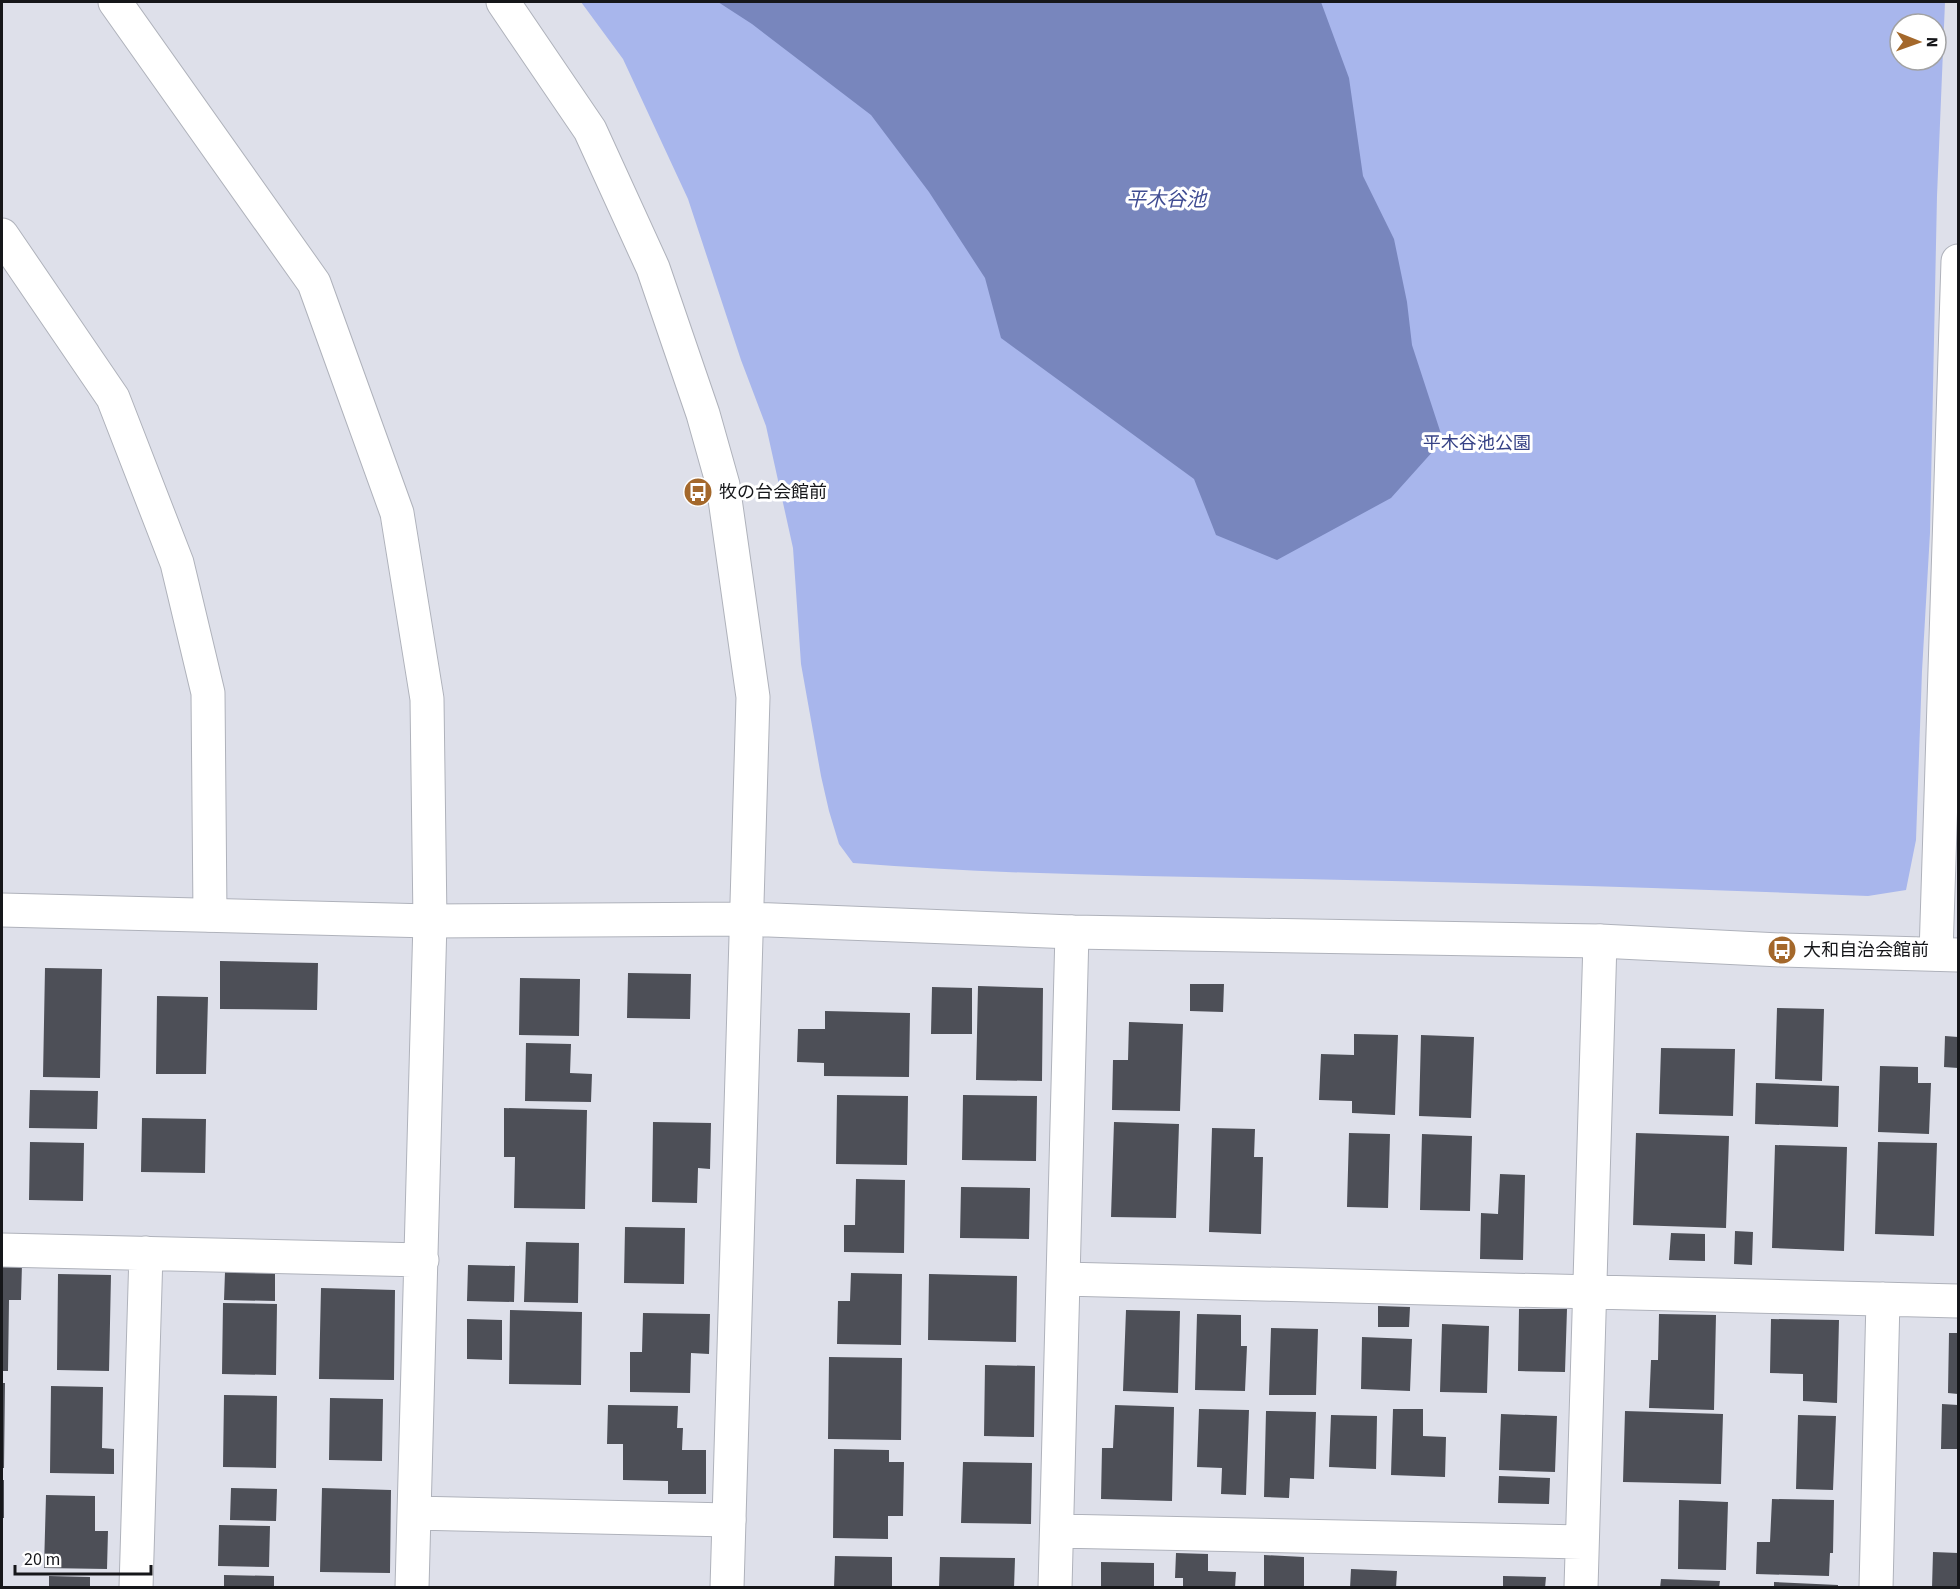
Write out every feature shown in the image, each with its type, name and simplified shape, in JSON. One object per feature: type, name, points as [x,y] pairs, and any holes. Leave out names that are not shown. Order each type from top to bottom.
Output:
[{"type":"street","points":[[115,2],[314,283],[397,513],[427,699],[430,921],[412,1587]]},
{"type":"street","points":[[503,2],[590,130],[648,257],[703,414],[723,485],[753,697],[727,1587]]},
{"type":"street","points":[[2,235],[113,398],[177,563],[208,693],[210,915]]},
{"type":"street","points":[[2,910],[430,921],[746,919],[1072,932],[1600,941],[1947,955],[1959,261]]},
{"type":"street","points":[[1055,1587],[1072,932]]},
{"type":"street","points":[[1581,1587],[1600,941]]},
{"type":"street","points":[[2,1250],[422,1260]]},
{"type":"street","points":[[136,1587],[146,1254]]},
{"type":"street","points":[[1063,1279],[1959,1301]]},
{"type":"street","points":[[1876,1587],[1883,1299]]},
{"type":"street","points":[[414,1513],[729,1520]]},
{"type":"street","points":[[1057,1531],[1582,1542]]},
{"type":"green space","name":"平木谷池公園","points":[[581,2],[1945,2],[1945,12],[1888,12],[1888,72],[1942,72],[1937,196],[1930,533],[1916,840],[1906,890],[1868,896],[1515,884],[1077,874],[853,863],[839,844],[821,776],[801,664],[793,548],[766,426],[741,360],[688,199],[623,59]]},
{"type":"water","name":"平木谷池","points":[[718,2],[1321,2],[1349,78],[1363,176],[1394,239],[1407,302],[1412,345],[1443,440],[1391,498],[1277,560],[1216,535],[1194,479],[1001,338],[985,278],[929,192],[871,115],[752,24]]},
{"type":"building","points":[[220,961],[318,963],[317,1010],[220,1009]]},
{"type":"building","points":[[45,968],[102,969],[100,1078],[43,1077]]},
{"type":"building","points":[[628,973],[691,974],[690,1019],[627,1018]]},
{"type":"building","points":[[520,978],[580,979],[579,1036],[519,1035]]},
{"type":"building","points":[[1190,984],[1224,984],[1223,1012],[1190,1011]]},
{"type":"building","points":[[978,986],[1043,988],[1042,1081],[976,1080]]},
{"type":"building","points":[[932,987],[972,988],[972,1034],[931,1034]]},
{"type":"building","points":[[157,996],[208,997],[206,1074],[156,1074]]},
{"type":"building","points":[[1777,1008],[1824,1009],[1822,1081],[1775,1079]]},
{"type":"building","points":[[825,1011],[910,1013],[909,1077],[824,1076],[824,1063],[797,1062],[798,1029],[825,1029]]},
{"type":"building","points":[[1129,1022],[1183,1024],[1180,1111],[1112,1110],[1113,1060],[1128,1060]]},
{"type":"building","points":[[1354,1034],[1398,1035],[1395,1115],[1352,1113],[1352,1101],[1319,1100],[1321,1054],[1354,1055]]},
{"type":"building","points":[[1421,1035],[1474,1037],[1471,1118],[1419,1116]]},
{"type":"building","points":[[1945,1036],[1958,1037],[1958,1068],[1944,1067]]},
{"type":"building","points":[[526,1043],[571,1044],[570,1073],[592,1074],[591,1102],[525,1101]]},
{"type":"building","points":[[1661,1048],[1735,1049],[1733,1116],[1659,1114]]},
{"type":"building","points":[[1880,1066],[1918,1067],[1918,1083],[1931,1083],[1929,1134],[1878,1132]]},
{"type":"building","points":[[1756,1083],[1839,1086],[1838,1127],[1755,1124]]},
{"type":"building","points":[[30,1090],[98,1091],[97,1129],[29,1128]]},
{"type":"building","points":[[837,1095],[908,1096],[907,1165],[836,1164]]},
{"type":"building","points":[[963,1095],[1037,1096],[1036,1161],[962,1160]]},
{"type":"building","points":[[504,1108],[587,1110],[585,1209],[514,1208],[515,1157],[504,1157]]},
{"type":"building","points":[[142,1118],[206,1119],[205,1173],[141,1172]]},
{"type":"building","points":[[653,1122],[711,1123],[710,1169],[698,1168],[697,1203],[652,1202]]},
{"type":"building","points":[[1114,1122],[1179,1124],[1176,1218],[1111,1217]]},
{"type":"building","points":[[1212,1128],[1255,1129],[1254,1157],[1263,1157],[1261,1234],[1209,1232]]},
{"type":"building","points":[[1349,1133],[1390,1134],[1388,1208],[1347,1207]]},
{"type":"building","points":[[1636,1133],[1729,1136],[1726,1228],[1633,1225]]},
{"type":"building","points":[[1422,1134],[1472,1136],[1470,1211],[1420,1210]]},
{"type":"building","points":[[30,1142],[84,1143],[83,1201],[29,1200]]},
{"type":"building","points":[[1878,1142],[1937,1143],[1934,1236],[1875,1234]]},
{"type":"building","points":[[1775,1145],[1847,1147],[1844,1251],[1772,1248]]},
{"type":"building","points":[[1500,1174],[1525,1175],[1523,1260],[1480,1259],[1481,1213],[1498,1214]]},
{"type":"building","points":[[856,1179],[905,1180],[904,1253],[844,1252],[844,1225],[855,1225]]},
{"type":"building","points":[[961,1187],[1030,1188],[1029,1239],[960,1238]]},
{"type":"building","points":[[625,1227],[685,1228],[684,1284],[624,1283]]},
{"type":"building","points":[[1735,1231],[1753,1232],[1752,1265],[1734,1264]]},
{"type":"building","points":[[1671,1233],[1705,1234],[1705,1261],[1669,1260]]},
{"type":"building","points":[[526,1242],[579,1243],[578,1303],[524,1302]]},
{"type":"building","points":[[2,1263],[22,1264],[21,1300],[9,1300],[8,1371],[2,1371]]},
{"type":"building","points":[[468,1265],[515,1266],[514,1302],[467,1301]]},
{"type":"building","points":[[225,1272],[275,1273],[275,1301],[224,1300]]},
{"type":"building","points":[[851,1273],[902,1274],[901,1345],[837,1344],[838,1301],[850,1301]]},
{"type":"building","points":[[58,1274],[111,1275],[109,1371],[57,1370]]},
{"type":"building","points":[[929,1274],[1017,1276],[1016,1342],[928,1340]]},
{"type":"building","points":[[321,1288],[395,1290],[394,1380],[319,1379]]},
{"type":"building","points":[[223,1303],[277,1304],[276,1375],[222,1374]]},
{"type":"building","points":[[1378,1306],[1410,1307],[1409,1327],[1378,1327]]},
{"type":"building","points":[[1519,1309],[1567,1309],[1565,1372],[1518,1371]]},
{"type":"building","points":[[510,1310],[582,1312],[581,1385],[509,1384]]},
{"type":"building","points":[[1126,1310],[1180,1311],[1178,1393],[1123,1391]]},
{"type":"building","points":[[643,1313],[710,1314],[709,1354],[691,1353],[690,1393],[630,1392],[630,1352],[642,1352]]},
{"type":"building","points":[[1197,1314],[1241,1315],[1241,1346],[1247,1346],[1245,1391],[1195,1390]]},
{"type":"building","points":[[1659,1314],[1716,1315],[1714,1410],[1649,1408],[1651,1360],[1658,1360]]},
{"type":"building","points":[[467,1319],[502,1320],[502,1360],[467,1359]]},
{"type":"building","points":[[1771,1319],[1839,1320],[1837,1403],[1803,1401],[1803,1374],[1770,1373]]},
{"type":"building","points":[[1442,1324],[1489,1326],[1487,1393],[1440,1392]]},
{"type":"building","points":[[1271,1328],[1318,1329],[1316,1395],[1269,1395]]},
{"type":"building","points":[[1949,1333],[1958,1333],[1958,1394],[1948,1393]]},
{"type":"building","points":[[1362,1337],[1412,1339],[1410,1391],[1361,1389]]},
{"type":"building","points":[[829,1357],[902,1358],[901,1440],[828,1439]]},
{"type":"building","points":[[985,1365],[1035,1366],[1034,1437],[984,1436]]},
{"type":"building","points":[[2,1383],[5,1383],[4,1468],[2,1468]]},
{"type":"building","points":[[51,1386],[103,1387],[102,1448],[114,1449],[114,1474],[50,1473]]},
{"type":"building","points":[[224,1395],[277,1396],[276,1468],[223,1467]]},
{"type":"building","points":[[330,1398],[383,1399],[382,1461],[329,1460]]},
{"type":"building","points":[[1942,1404],[1958,1405],[1958,1449],[1941,1449]]},
{"type":"building","points":[[608,1405],[678,1406],[677,1428],[683,1428],[682,1450],[706,1450],[706,1494],[668,1494],[668,1481],[623,1480],[623,1444],[607,1444]]},
{"type":"building","points":[[1115,1405],[1174,1407],[1172,1501],[1101,1499],[1102,1448],[1113,1448]]},
{"type":"building","points":[[1199,1409],[1249,1410],[1246,1495],[1221,1494],[1222,1468],[1197,1467]]},
{"type":"building","points":[[1393,1409],[1423,1409],[1423,1436],[1446,1437],[1445,1477],[1391,1475]]},
{"type":"building","points":[[1266,1411],[1316,1412],[1314,1479],[1290,1478],[1289,1498],[1264,1497]]},
{"type":"building","points":[[1625,1411],[1723,1414],[1721,1484],[1623,1482]]},
{"type":"building","points":[[1501,1414],[1557,1416],[1555,1472],[1499,1470]]},
{"type":"building","points":[[1331,1415],[1377,1416],[1376,1469],[1329,1467]]},
{"type":"building","points":[[1798,1415],[1836,1416],[1833,1490],[1796,1489]]},
{"type":"building","points":[[834,1449],[889,1450],[889,1462],[904,1462],[903,1516],[888,1516],[888,1539],[833,1538]]},
{"type":"building","points":[[963,1462],[1032,1463],[1031,1524],[961,1523]]},
{"type":"building","points":[[1499,1476],[1550,1478],[1549,1504],[1498,1503]]},
{"type":"building","points":[[2,1480],[4,1480],[4,1518],[2,1518]]},
{"type":"building","points":[[231,1488],[277,1489],[276,1521],[230,1520]]},
{"type":"building","points":[[322,1488],[391,1490],[390,1573],[320,1572]]},
{"type":"building","points":[[46,1495],[95,1496],[95,1531],[108,1531],[107,1569],[44,1568]]},
{"type":"building","points":[[1772,1499],[1834,1500],[1833,1553],[1830,1553],[1829,1576],[1756,1574],[1757,1542],[1770,1542]]},
{"type":"building","points":[[1679,1500],[1728,1502],[1726,1570],[1678,1569]]},
{"type":"building","points":[[219,1525],[270,1526],[269,1567],[218,1566]]},
{"type":"building","points":[[1933,1552],[1958,1553],[1958,1588],[1932,1588]]},
{"type":"building","points":[[1176,1553],[1208,1554],[1208,1571],[1236,1572],[1235,1588],[1183,1588],[1183,1578],[1175,1578]]},
{"type":"building","points":[[1264,1555],[1304,1557],[1304,1588],[1264,1587]]},
{"type":"building","points":[[835,1556],[892,1557],[892,1588],[834,1588]]},
{"type":"building","points":[[940,1557],[1015,1558],[1014,1588],[939,1588]]},
{"type":"building","points":[[1101,1562],[1154,1563],[1154,1588],[1101,1588]]},
{"type":"building","points":[[1351,1569],[1397,1571],[1396,1588],[1350,1588]]},
{"type":"building","points":[[224,1575],[274,1576],[274,1588],[224,1588]]},
{"type":"building","points":[[49,1576],[90,1577],[90,1588],[49,1588]]},
{"type":"building","points":[[1503,1576],[1546,1577],[1545,1588],[1503,1588]]},
{"type":"building","points":[[1661,1579],[1720,1581],[1719,1588],[1660,1588]]},
{"type":"building","points":[[1774,1582],[1838,1585],[1838,1588],[1774,1588]]},
{"type":"place","name":"牧の台会館前","points":[[698,492]]},
{"type":"place","name":"大和自治会館前","points":[[1782,950]]}]
